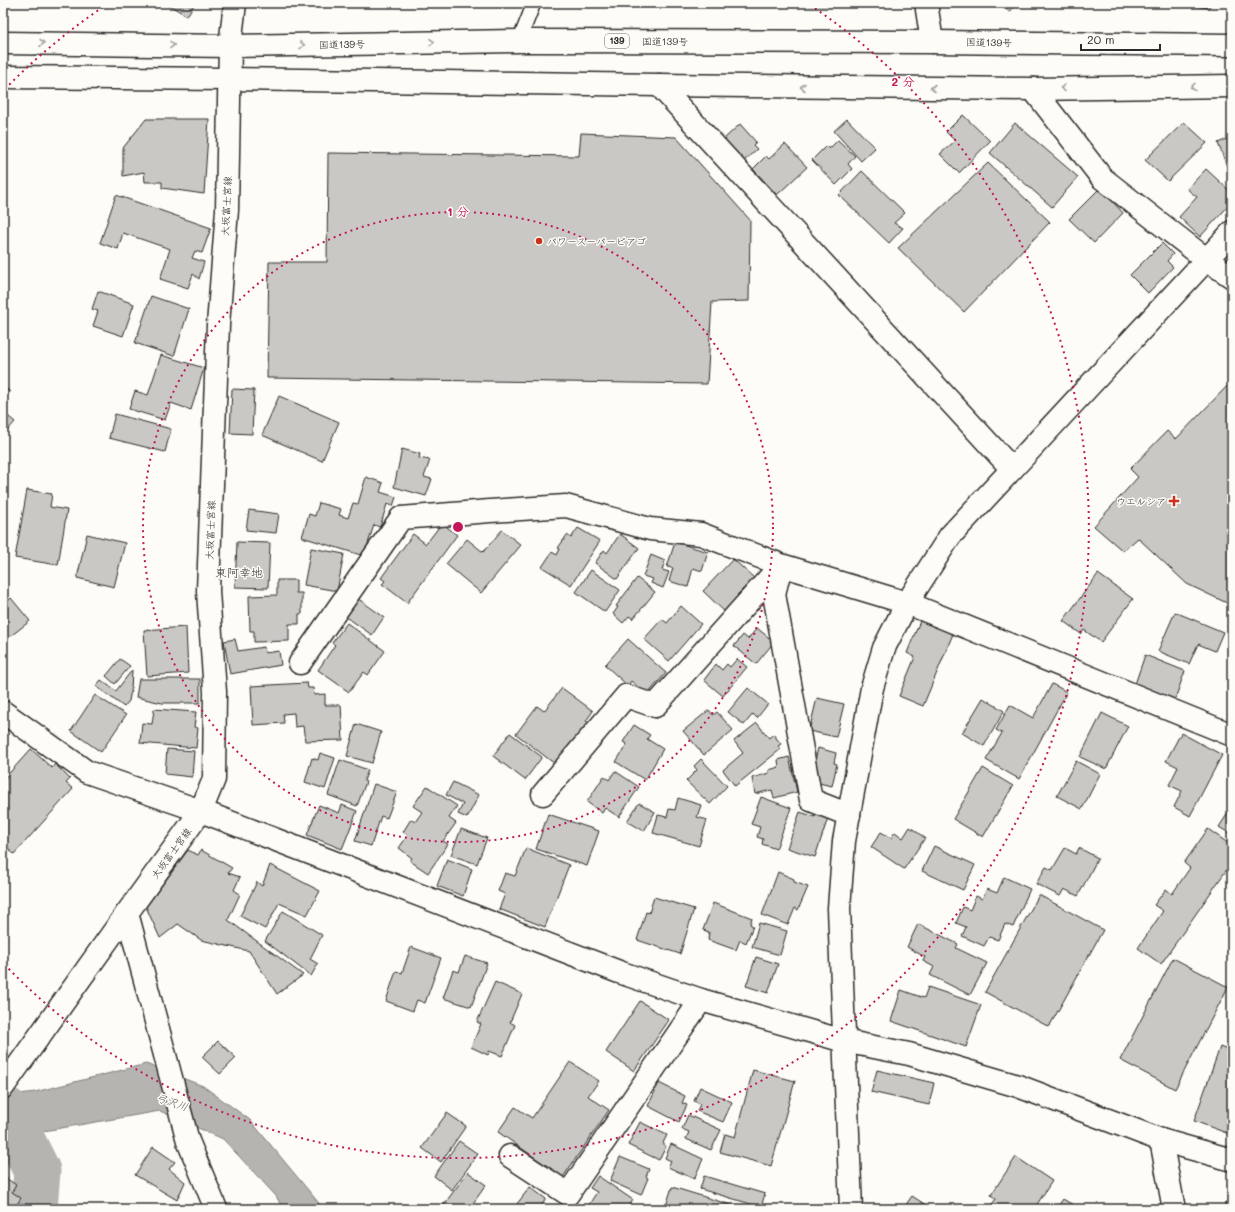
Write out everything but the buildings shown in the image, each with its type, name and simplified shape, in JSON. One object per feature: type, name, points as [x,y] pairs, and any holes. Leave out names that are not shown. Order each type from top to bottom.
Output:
[{"type":"main road","name":"大坂富士宮線","points":[[3,1087],[201,811],[214,779],[215,692],[208,591],[218,325],[227,210],[230,46],[235,3]]},
{"type":"main road","points":[[926,3],[932,42]]},
{"type":"main road","name":"国道139号","points":[[3,43],[230,46],[519,41],[932,42],[1232,45]]},
{"type":"main road","points":[[3,77],[659,86],[1032,89],[1232,86]]},
{"type":"main road","points":[[659,86],[1012,469]]},
{"type":"main road","points":[[1032,89],[1102,178],[1207,260],[1232,276]]},
{"type":"main road","points":[[851,1209],[839,908],[844,841],[872,688],[884,648],[907,603],[950,536],[1232,232]]},
{"type":"main road","points":[[300,663],[401,518],[490,510],[566,506],[650,529],[701,534],[781,565],[907,603],[1232,735]]},
{"type":"main road","points":[[543,794],[626,696],[655,706],[781,565]]},
{"type":"main road","points":[[781,565],[774,594],[811,800],[849,815]]},
{"type":"main road","points":[[3,712],[87,772],[201,811],[619,972],[701,1000],[844,1041],[909,1054],[1018,1086],[1161,1140],[1232,1160]]},
{"type":"main road","points":[[127,913],[188,1141],[216,1209]]},
{"type":"main road","points":[[510,1156],[568,1194],[701,1000]]},
{"type":"main road","points":[[1161,1140],[1174,1209]]},
{"type":"lane","points":[[519,41],[534,3]]},
{"type":"water","name":"弓沢川","points":[[146,1064],[203,1086],[250,1120],[318,1202],[321,1209],[283,1209],[276,1196],[223,1139],[160,1111],[3,1138],[3,1096],[35,1092]]},
{"type":"waterway","points":[[7,1111],[37,1171],[34,1209]]},
{"type":"place","name":"パワースーパーピアゴ","points":[[539,241]]},
{"type":"place","name":"ウエルシア","points":[[1174,501]]},
{"type":"district","name":"東阿幸地","points":[[239,573]]}]
